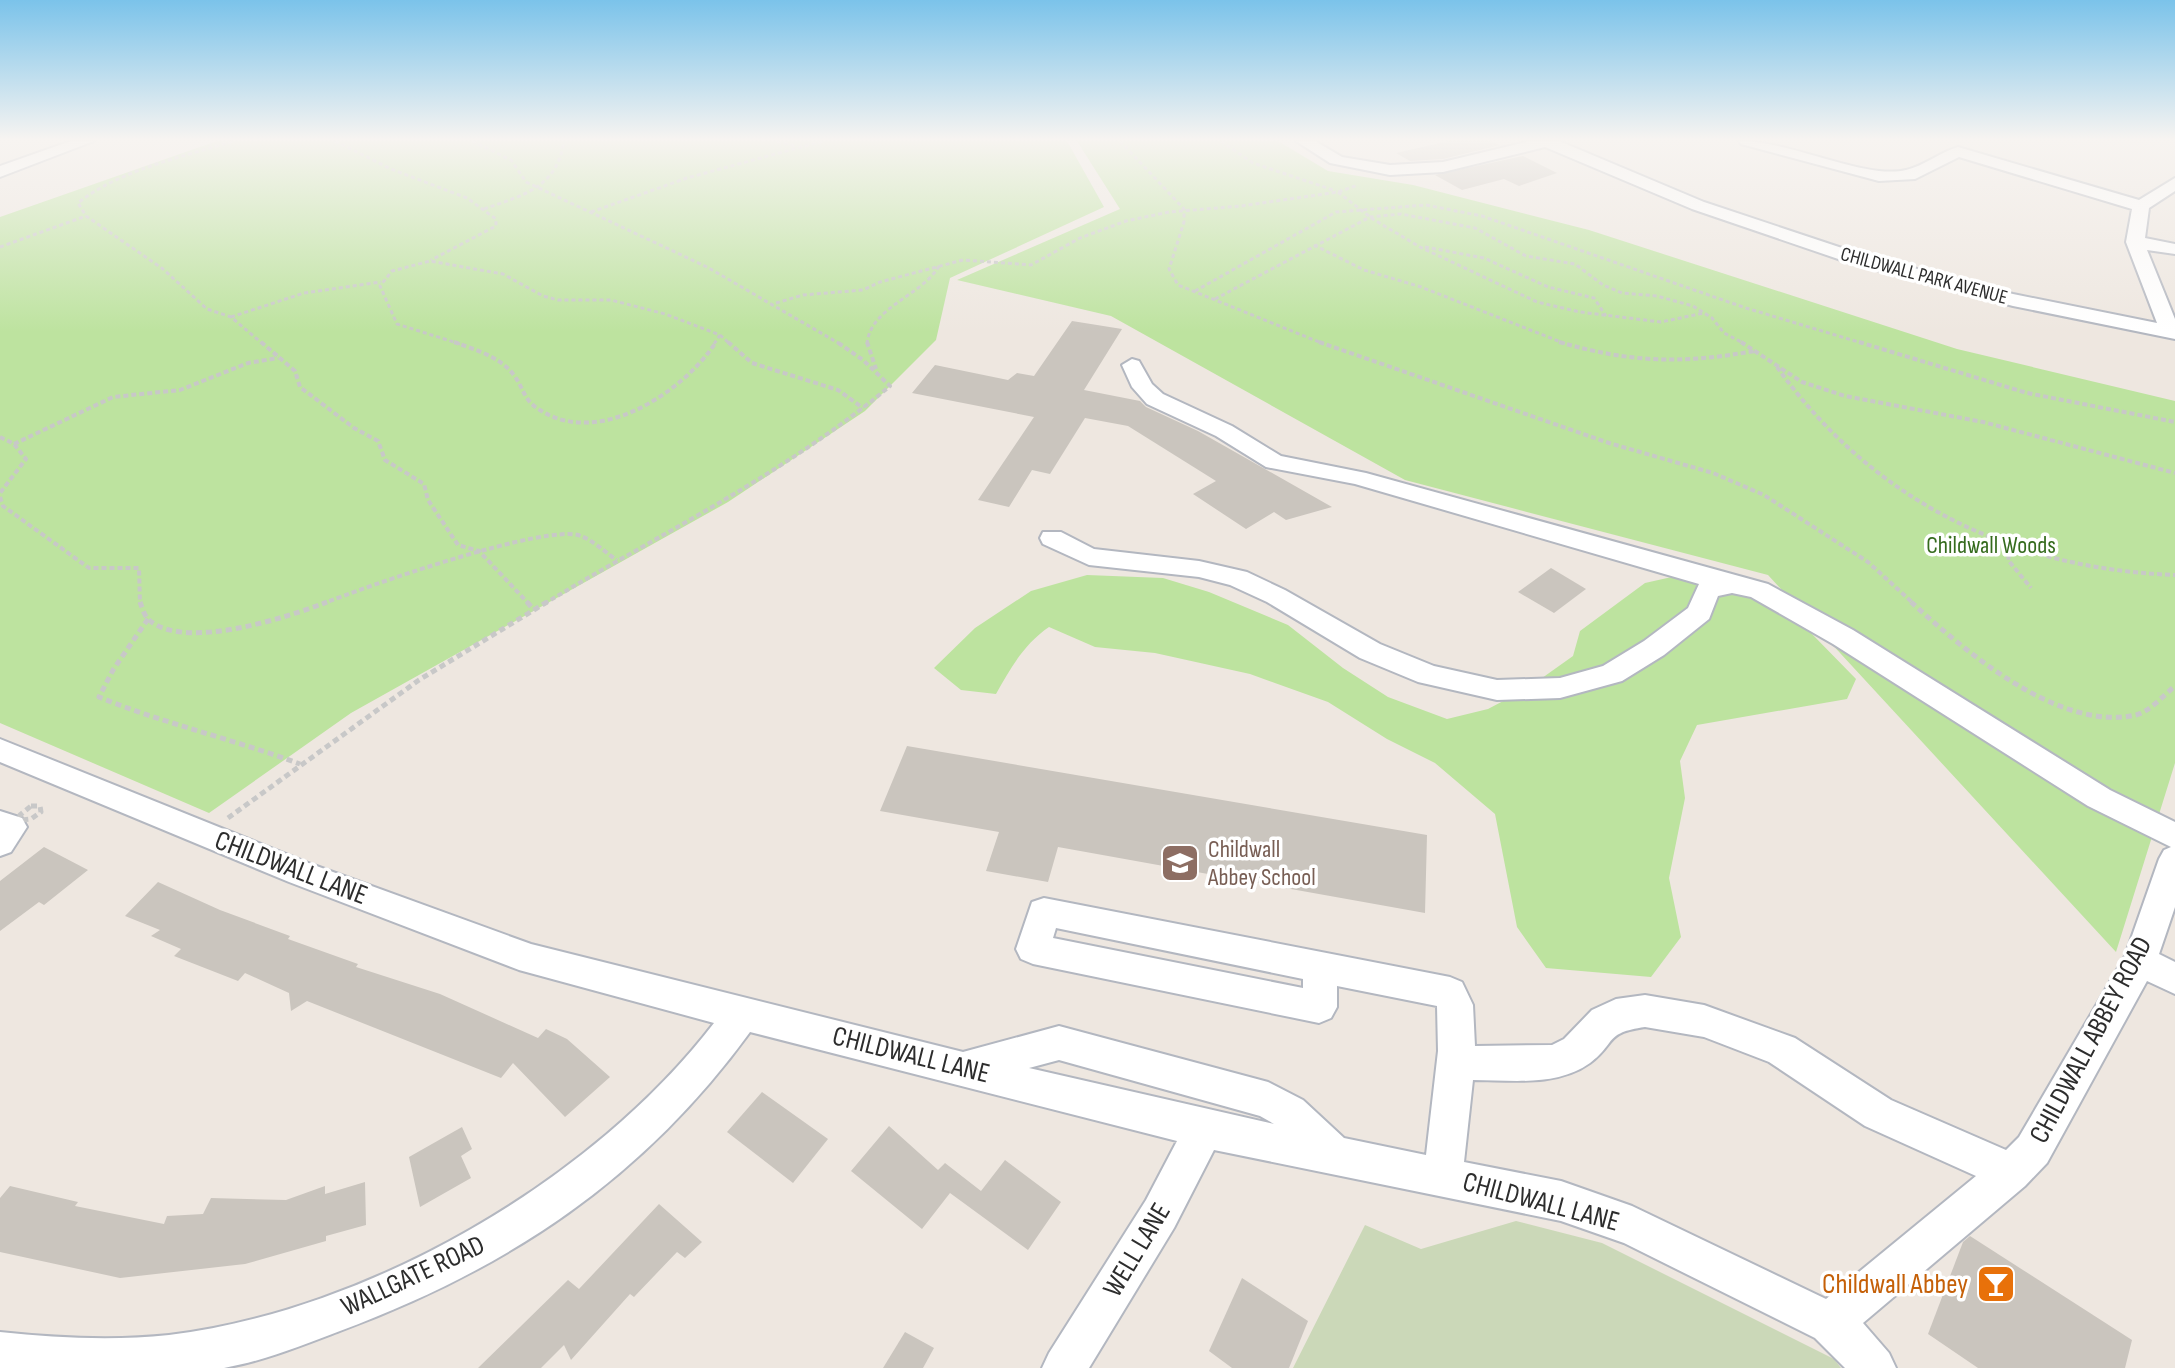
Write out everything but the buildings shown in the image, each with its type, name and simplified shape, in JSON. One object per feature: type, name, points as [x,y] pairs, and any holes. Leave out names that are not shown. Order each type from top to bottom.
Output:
[{"type":"street","name":"CHILDWALL PARK AVENUE","points":[[1696,205],[1803,242],[1990,295],[2172,333]]},
{"type":"street","points":[[2137,205],[2141,206],[2135,242],[2172,333]]},
{"type":"street","points":[[2135,242],[2175,249]]},
{"type":"street","points":[[1132,365],[1143,387],[1155,399],[1224,431],[1274,462],[1358,478],[1759,590],[1843,637],[2099,798],[2175,836]]},
{"type":"street","points":[[1052,538],[1089,557],[1199,569],[1238,578],[1276,596],[1370,651],[1428,675],[1497,690],[1560,688],[1612,674],[1654,648],[1700,613],[1707,590],[1732,584]]},
{"type":"street","name":"CHILDWALL LANE","points":[[0,750],[300,873],[531,959],[1204,1129],[1561,1201],[1632,1226],[1830,1323],[1874,1368]]},
{"type":"street","points":[[0,823],[11,827],[0,843]]},
{"type":"street","name":"CHILDWALL ABBEY ROAD","points":[[1830,1323],[2011,1172],[2033,1150],[2140,961],[2175,859]]},
{"type":"street","points":[[1321,969],[1319,1007],[1033,949],[1044,912],[1450,993],[1457,1000],[1458,1045],[1443,1177]]},
{"type":"street","points":[[2140,961],[2175,979]]},
{"type":"street","points":[[1455,1063],[1554,1062],[1577,1051],[1605,1021],[1616,1015],[1645,1011],[1704,1021],[1782,1050],[1878,1113],[2011,1172]]},
{"type":"street","name":"WALLGATE ROAD","points":[[0,1353],[49,1360],[102,1361],[154,1358],[213,1349],[274,1333],[399,1289],[498,1237],[600,1167],[629,1142],[698,1071],[743,1013]]},
{"type":"street","points":[[965,1068],[1059,1043],[1268,1100],[1290,1113],[1334,1155]]},
{"type":"street","name":"WELL LANE","points":[[1064,1368],[1160,1214],[1204,1129]]},
{"type":"path","points":[[79,205],[86,216],[143,254],[207,309],[231,317],[295,371],[300,387],[354,428],[378,441],[385,460],[424,484],[434,511],[458,545],[479,551],[534,610]]},
{"type":"path","points":[[231,317],[311,289],[336,284],[382,282],[392,271],[430,261],[496,226],[496,219],[477,205]]},
{"type":"path","points":[[483,209],[493,205]]},
{"type":"path","points":[[576,205],[776,303],[877,370]]},
{"type":"path","points":[[591,212],[611,205]]},
{"type":"path","points":[[1178,205],[1184,211],[1184,222],[1169,269],[1178,285],[1412,377],[1609,443],[1713,473],[1764,495],[1868,562],[1946,634],[1982,661],[2021,687],[2068,709],[2100,718],[2139,715],[2175,686]]},
{"type":"path","points":[[776,303],[803,295],[863,290],[880,282],[963,260],[1031,265],[1080,238],[1126,221],[1249,205]]},
{"type":"path","points":[[1354,205],[1420,247],[1537,302],[1606,316],[1661,322],[1704,313]]},
{"type":"path","points":[[1194,292],[1336,212],[1426,205],[1482,216],[1746,308],[2027,393],[2175,422]]},
{"type":"path","points":[[1214,299],[1370,217],[1412,215],[1475,228],[1526,256],[1575,264],[1603,285],[1622,293],[1657,296],[1693,306],[1724,333],[1756,350],[1802,382],[1845,396],[1983,422],[2175,473]]},
{"type":"path","points":[[0,247],[86,216]]},
{"type":"path","points":[[1314,245],[1364,270],[1480,309],[1552,340],[1608,356],[1635,360],[1704,360],[1756,350]]},
{"type":"path","points":[[1420,247],[1484,258],[1548,287],[1594,298],[1606,316]]},
{"type":"path","points":[[430,261],[503,274],[543,296],[558,300],[611,300],[665,314],[720,335],[752,363],[838,390],[863,408]]},
{"type":"path","points":[[207,834],[419,680],[617,560],[707,511],[842,426],[890,386],[877,370],[867,345],[868,334],[878,319],[935,277],[939,265]]},
{"type":"path","points":[[382,282],[383,296],[397,324],[441,338],[492,360],[511,371],[518,381],[520,392],[540,410],[575,422],[595,421],[635,410],[703,364],[720,335]]},
{"type":"path","points":[[14,444],[113,397],[180,390],[248,363],[279,358]]},
{"type":"path","points":[[1776,364],[1806,403],[1879,473],[1914,500],[2011,547],[2128,575],[2175,575]]},
{"type":"path","points":[[0,437],[14,444],[26,459],[0,495],[3,506],[89,568],[139,568],[140,604],[148,619],[171,630],[199,633],[287,618],[347,594],[479,551],[558,535],[580,535],[617,560]]},
{"type":"path","points":[[2011,547],[2008,560],[2031,588]]},
{"type":"path","points":[[148,619],[113,670],[99,697],[154,720],[254,747],[300,764]]},
{"type":"green space","points":[[35,205],[1104,207],[950,278],[936,340],[865,411],[728,502],[351,713],[209,813],[0,723],[0,217]]},
{"type":"green space","name":"Childwall Woods","points":[[1117,205],[1491,205],[1589,230],[1957,349],[2175,401],[2175,763],[2116,952],[1768,575],[1405,480],[1111,316],[957,280],[1120,209]]},
{"type":"green space","points":[[1685,574],[1763,584],[1856,679],[1847,699],[1697,725],[1680,761],[1685,798],[1669,878],[1681,937],[1651,977],[1546,968],[1517,927],[1495,814],[1435,763],[1387,739],[1328,702],[1250,674],[1155,653],[1095,647],[1049,627],[1025,649],[996,694],[961,690],[934,668],[975,628],[1031,591],[1087,575],[1163,578],[1209,592],[1288,625],[1343,668],[1388,697],[1447,719],[1488,709],[1528,688],[1573,656],[1580,631],[1645,583]]},
{"type":"green space","points":[[1516,1221],[1602,1243],[1834,1359],[1841,1368],[1293,1368],[1365,1225],[1421,1249]]},
{"type":"place","name":"Childwall Abbey School","points":[[1180,863]]},
{"type":"place","name":"Childwall Abbey","points":[[1996,1284]]}]
